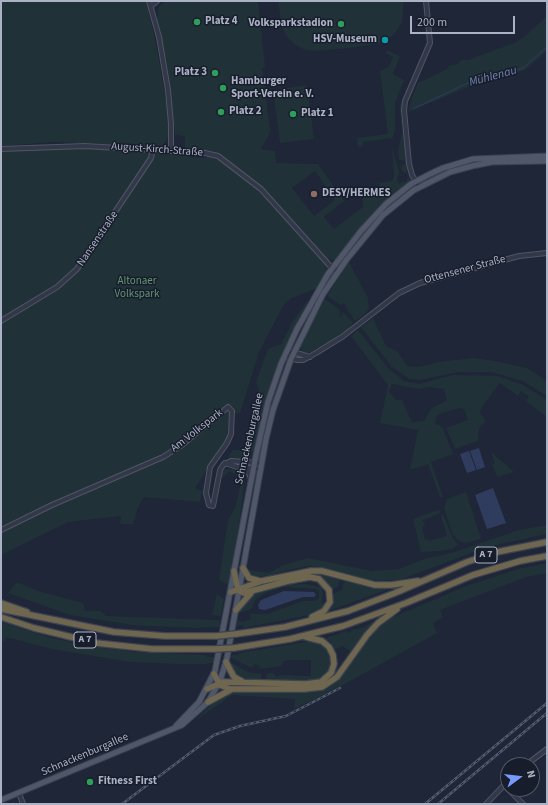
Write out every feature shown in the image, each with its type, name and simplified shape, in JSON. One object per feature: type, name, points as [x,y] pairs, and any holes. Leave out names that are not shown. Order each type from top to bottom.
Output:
[{"type":"highway","name":"A 7","points":[[1,609],[60,622],[136,634],[181,637],[236,634],[293,625],[348,611],[467,562],[497,552],[547,542]]},
{"type":"highway","name":"A 7","points":[[1,617],[34,628],[96,643],[152,649],[234,648],[267,644],[343,626],[406,603],[473,575],[520,561],[547,556]]},
{"type":"highway","points":[[243,568],[248,578],[262,581]]},
{"type":"highway","points":[[231,592],[262,581],[298,572],[315,570],[375,585],[391,585],[428,579]]},
{"type":"highway","points":[[234,571],[238,589],[244,594],[254,590],[306,578],[313,577],[322,581],[330,593],[328,606],[318,615],[293,625]]},
{"type":"highway","points":[[236,610],[254,590]]},
{"type":"highway","points":[[1,602],[60,622]]},
{"type":"highway","points":[[214,674],[219,683],[225,688],[232,689],[311,689],[325,685],[337,677],[373,629],[387,615],[406,603]]},
{"type":"highway","points":[[207,689],[219,683],[313,684],[325,680],[333,668],[334,659],[332,650],[326,644],[315,638],[299,637]]},
{"type":"highway","points":[[226,662],[234,677],[248,683]]},
{"type":"highway","points":[[208,702],[232,689]]},
{"type":"main road","name":"Schnackenburgallee","points":[[176,726],[199,702],[214,674],[231,592],[251,479],[268,402],[286,353],[312,299],[332,268],[357,236],[381,209],[415,182],[443,168],[473,159],[547,156]]},
{"type":"main road","name":"Schnackenburgallee","points":[[1,800],[188,721],[208,702],[219,683],[226,662],[236,610],[238,589],[273,410],[290,358],[313,313],[338,272],[383,215],[403,197],[419,188],[450,172],[472,166],[492,162],[547,161]]},
{"type":"street","points":[[149,1],[158,37],[168,90],[171,151]]},
{"type":"street","points":[[151,6],[157,1]]},
{"type":"street","points":[[419,188],[415,182],[409,164],[404,110],[406,101],[430,46],[426,1]]},
{"type":"street","name":"August-Kirch-Straße","points":[[1,149],[85,146],[208,153],[221,158],[266,194],[332,268],[338,272]]},
{"type":"street","name":"Nansenstraße","points":[[1,321],[57,287],[77,269],[151,158],[153,149]]},
{"type":"street","name":"Ottensener Straße","points":[[290,358],[299,360],[310,357],[342,337],[399,293],[420,283],[519,256],[547,253]]},
{"type":"street","points":[[286,353],[293,352],[310,357]]},
{"type":"street","points":[[286,353],[290,358]]},
{"type":"street","name":"Am Volkspark","points":[[1,530],[52,505],[163,457],[182,445],[229,407],[232,411],[230,437],[212,463],[208,475],[206,494],[207,501],[210,506],[213,506],[220,470],[225,463]]},
{"type":"street","points":[[225,463],[231,461],[261,466]]},
{"type":"street","points":[[225,463],[241,468],[249,474],[251,479]]},
{"type":"street","points":[[241,468],[254,465]]},
{"type":"street","points":[[537,757],[547,750]]},
{"type":"street","points":[[486,804],[500,789]]},
{"type":"street","points":[[19,793],[23,804]]},
{"type":"green space","points":[[1,1],[146,1],[154,34],[167,104],[169,134],[165,144],[157,148],[137,145],[54,142],[1,146]]},
{"type":"green space","points":[[163,1],[258,1],[265,67],[262,68],[270,130],[269,135],[261,149],[275,151],[276,163],[318,164],[344,201],[324,217],[334,229],[363,207],[363,196],[378,193],[380,191],[379,183],[392,181],[394,177],[392,147],[399,172],[397,181],[399,184],[403,181],[406,182],[407,178],[410,177],[409,183],[373,214],[336,259],[327,259],[262,187],[223,157],[214,153],[185,150],[185,137],[175,134],[167,64],[157,20],[159,6],[163,4]],"holes":[[[315,171],[335,200],[314,216],[292,188]]]},
{"type":"green space","name":"Volksparkstadion","points":[[278,1],[403,1],[402,22],[396,32],[388,39],[380,43],[350,48],[313,51],[303,49],[293,43],[286,35],[282,27]]},
{"type":"green space","points":[[547,16],[547,51],[525,70],[475,84],[408,112],[418,83],[449,68],[448,66],[458,64],[461,60],[468,60],[514,43],[523,38]]},
{"type":"green space","points":[[387,50],[400,56],[393,74],[404,80],[395,103],[395,128],[392,141],[391,138],[363,142],[363,146],[358,147],[357,138],[388,134],[380,71],[389,67],[393,57],[386,53]]},
{"type":"green space","name":"Platz 1","points":[[307,85],[314,139],[280,143],[273,90]]},
{"type":"green space","points":[[405,94],[401,114],[407,174],[402,171],[401,165],[405,165],[405,161],[399,160],[398,151],[402,132],[400,108]]},
{"type":"green space","name":"Altonaer Volkspark","points":[[53,148],[138,150],[188,155],[191,157],[207,158],[207,156],[216,158],[247,179],[274,205],[325,262],[327,272],[317,288],[290,299],[283,306],[259,352],[240,413],[229,414],[227,439],[195,488],[202,491],[200,502],[144,497],[138,507],[133,524],[120,524],[121,516],[68,522],[1,555],[1,152]]},
{"type":"green space","points":[[349,262],[368,298],[369,308],[364,315],[355,321],[348,311],[345,303],[341,305],[327,296]]},
{"type":"green space","points":[[309,299],[290,338],[274,377],[263,410],[254,451],[252,452],[250,459],[230,458],[228,456],[233,450],[246,450],[251,445],[261,396],[256,382],[268,349],[281,344],[293,321]]},
{"type":"green space","points":[[325,299],[340,310],[340,318],[343,312],[353,323],[333,340],[311,352],[304,353],[301,349],[301,344]]},
{"type":"green space","points":[[373,318],[386,346],[398,352],[407,366],[419,367],[438,362],[474,358],[495,361],[527,368],[547,381],[547,396],[523,381],[491,372],[459,372],[420,380],[409,379],[391,366],[361,327]]},
{"type":"green space","points":[[358,330],[388,368],[404,381],[419,384],[453,375],[498,376],[523,385],[547,400],[547,417],[526,401],[529,396],[521,391],[518,396],[500,383],[481,408],[480,413],[486,421],[479,428],[478,441],[455,449],[446,428],[468,420],[464,409],[459,408],[437,415],[435,424],[440,425],[443,429],[453,454],[431,462],[443,497],[440,497],[428,464],[410,470],[418,430],[380,423],[388,385],[351,336]],"holes":[[[392,384],[419,389],[429,387],[444,389],[447,400],[432,408],[424,421],[412,422],[402,400],[396,400],[389,392]]]},
{"type":"green space","points":[[491,452],[514,472],[497,477],[492,464],[495,463]]},
{"type":"green space","points":[[225,469],[241,470],[245,477],[238,531],[228,585],[219,580],[228,520],[236,506],[241,481],[236,474],[229,472],[221,479],[222,471]]},
{"type":"green space","points":[[466,492],[481,539],[466,543],[459,541],[453,535],[444,508],[447,499]]},
{"type":"green space","points":[[438,510],[441,511],[439,514],[423,520],[425,526],[422,527],[425,540],[428,539],[429,541],[447,536],[441,516],[443,514],[452,536],[458,545],[452,549],[421,552],[413,519]]},
{"type":"green space","points":[[547,525],[547,534],[487,547],[402,579],[378,581],[363,579],[322,568],[308,566],[258,577],[248,573],[249,570],[269,573],[281,566],[307,558],[372,571],[399,569],[424,559],[451,553],[519,530]]},
{"type":"green space","points":[[547,563],[547,573],[526,577],[440,610],[443,617],[433,623],[437,633],[339,687],[294,709],[295,699],[232,695],[195,721],[218,698],[232,692],[309,692],[328,688],[336,682],[376,629],[386,620],[469,585],[518,569]]},
{"type":"green space","points":[[307,574],[323,574],[340,579],[338,587],[331,590],[323,579],[306,575],[244,590],[264,583]]},
{"type":"green space","points":[[344,581],[370,587],[392,588],[325,612],[332,602],[332,594],[342,590]]},
{"type":"green space","points":[[17,582],[38,591],[83,603],[85,611],[101,611],[106,616],[220,620],[220,627],[194,628],[132,625],[70,615],[8,593]]},
{"type":"green space","points":[[305,584],[321,587],[323,594],[322,603],[324,604],[327,601],[323,609],[314,614],[243,628],[243,625],[236,626],[237,620],[242,622],[251,619],[250,614],[268,614],[303,601],[315,601],[319,599],[319,591],[316,589],[284,587],[267,592],[256,599],[251,609],[239,613],[248,598],[258,591],[282,585]]},
{"type":"green space","points":[[217,594],[224,599],[221,616],[212,615]]},
{"type":"green space","points":[[374,621],[351,652],[343,646],[334,650],[330,641],[326,640],[326,638],[347,631],[348,633],[351,632],[351,630],[362,628]]},
{"type":"green space","points":[[1,622],[48,637],[88,646],[135,652],[206,655],[206,657],[214,657],[214,662],[206,664],[177,664],[131,662],[52,649],[6,637],[5,642],[1,641]]},
{"type":"green space","points":[[312,641],[322,644],[330,651],[332,664],[328,675],[315,682],[267,682],[266,680],[266,675],[269,673],[273,673],[277,677],[279,677],[279,675],[311,676],[311,660],[288,660],[282,662],[282,666],[259,669],[260,666],[254,664],[252,668],[231,658],[232,655],[238,655],[239,653]]},
{"type":"green space","points":[[232,663],[248,672],[261,674],[261,680],[243,679],[236,675],[231,666]]},
{"type":"water","points":[[479,448],[485,467],[477,470],[470,451]]},
{"type":"water","points":[[469,451],[476,470],[467,473],[460,454]]},
{"type":"water","points":[[493,488],[506,523],[487,529],[475,495]]},
{"type":"water","points":[[284,591],[314,592],[316,595],[314,597],[303,597],[265,610],[259,609],[258,605],[261,600]]},
{"type":"waterway","name":"Mühlenau","points":[[413,109],[474,80],[506,74],[523,68],[547,47]]},
{"type":"railway","points":[[122,804],[214,735],[240,726],[286,716],[340,688]]},
{"type":"railway","points":[[425,804],[547,703]]},
{"type":"railway","points":[[438,804],[547,713]]},
{"type":"place","name":"Platz 4","points":[[197,22]]},
{"type":"place","name":"Volksparkstadion","points":[[341,24]]},
{"type":"place","name":"HSV-Museum","points":[[385,40]]},
{"type":"place","name":"Platz 3","points":[[215,73]]},
{"type":"place","name":"Hamburger Sport-Verein e. V.","points":[[223,88]]},
{"type":"place","name":"Platz 2","points":[[221,112]]},
{"type":"place","name":"Platz 1","points":[[293,114]]},
{"type":"place","name":"DESY/HERMES","points":[[314,194]]},
{"type":"place","name":"Fitness First","points":[[90,782]]}]
